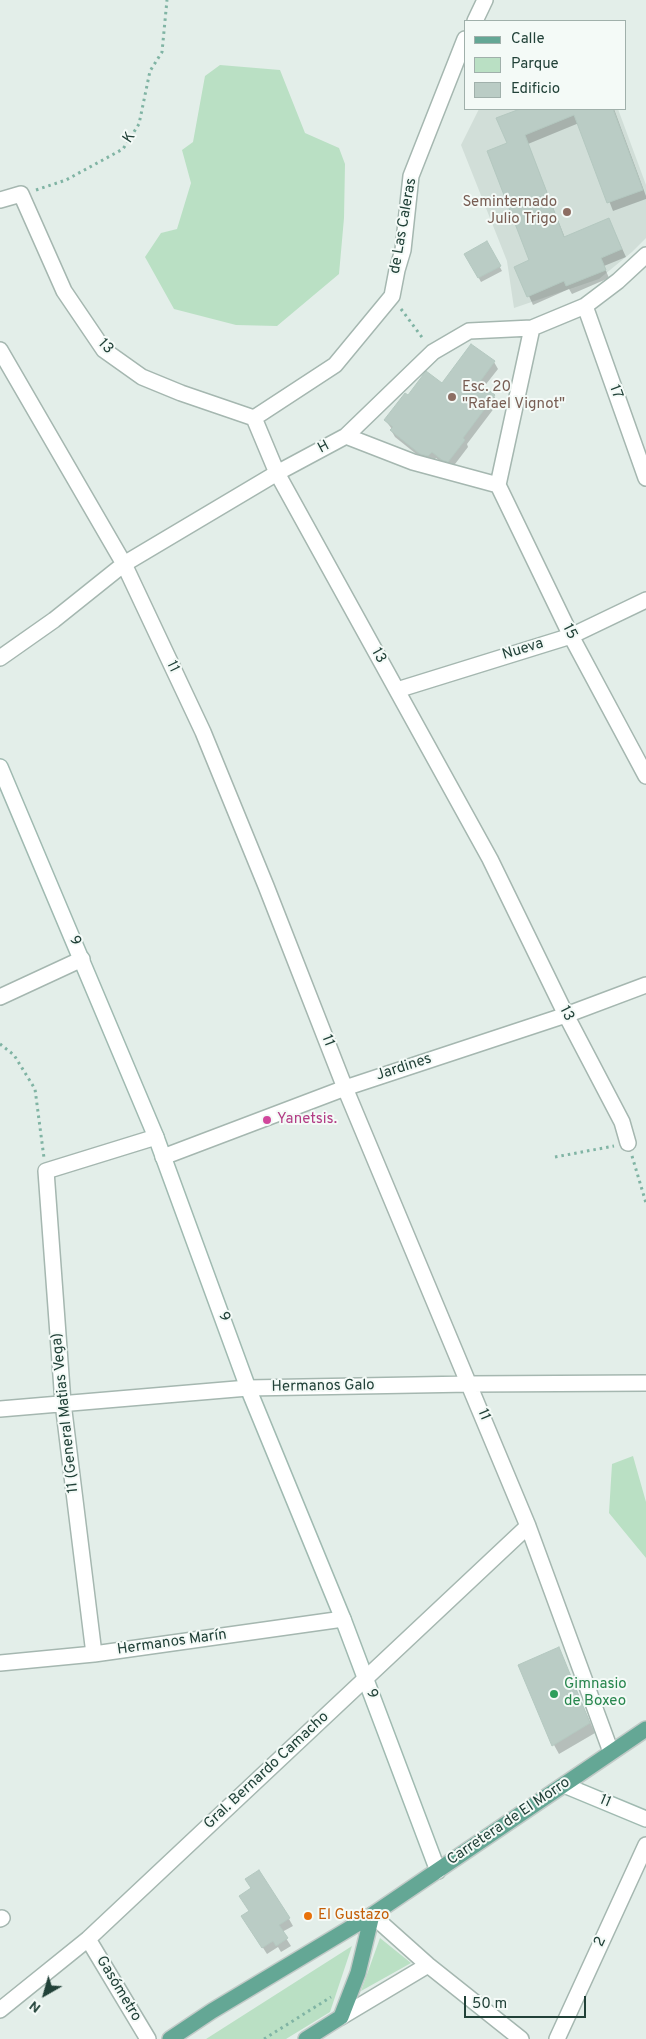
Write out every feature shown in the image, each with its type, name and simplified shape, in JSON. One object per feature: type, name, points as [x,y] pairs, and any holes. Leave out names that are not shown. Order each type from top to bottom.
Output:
[{"type":"main road","name":"Carretera de El Morro","points":[[170,2039],[212,2011],[372,1915],[646,1729]]},
{"type":"main road","points":[[306,2039],[341,2017],[358,1973],[372,1915]]},
{"type":"street","points":[[475,20],[485,0]]},
{"type":"street","name":"de Las Caleras","points":[[392,296],[396,270],[403,250],[411,176],[463,44]]},
{"type":"street","points":[[0,200],[21,194]]},
{"type":"street","name":"13","points":[[21,194],[64,291],[104,350],[142,377],[181,393],[254,418],[277,472],[490,859],[566,1015],[622,1122],[628,1143]]},
{"type":"street","name":"H","points":[[0,658],[54,620],[124,564],[277,472],[346,436],[433,352],[469,331],[532,328],[585,306],[618,281],[646,255]]},
{"type":"street","points":[[254,418],[335,365],[392,296]]},
{"type":"street","name":"17","points":[[585,306],[646,478]]},
{"type":"street","points":[[346,436],[413,462],[498,485],[532,328]]},
{"type":"street","name":"11","points":[[0,350],[124,564],[203,732],[345,1088],[528,1526],[611,1752]]},
{"type":"street","name":"15","points":[[498,485],[571,636],[646,776]]},
{"type":"street","name":"Nueva","points":[[397,690],[571,636],[646,600]]},
{"type":"street","name":"9","points":[[0,767],[156,1137],[248,1388],[343,1619],[438,1871]]},
{"type":"street","points":[[0,997],[82,959]]},
{"type":"street","name":"Jardines","points":[[163,1157],[345,1088],[566,1015],[646,985]]},
{"type":"street","points":[[46,1172],[156,1137]]},
{"type":"street","name":"11 (General Matias Vega)","points":[[46,1172],[63,1403],[94,1654]]},
{"type":"street","name":"Hermanos Galo","points":[[0,1410],[248,1388],[646,1383]]},
{"type":"street","name":"Gral. Bernardo Camacho","points":[[0,2010],[88,1939],[528,1526]]},
{"type":"street","name":"Hermanos Marín","points":[[0,1663],[94,1654],[343,1619]]},
{"type":"street","name":"11","points":[[564,1785],[646,1819]]},
{"type":"street","name":"2","points":[[557,2039],[646,1845]]},
{"type":"street","points":[[372,1915],[428,1965],[520,2039]]},
{"type":"street","name":"Gasómetro","points":[[88,1939],[148,2039]]},
{"type":"street","points":[[341,2017],[428,1965]]},
{"type":"path","name":"K","points":[[21,194],[66,180],[123,148],[139,124],[150,71],[162,52],[167,0]]},
{"type":"path","points":[[392,296],[433,352]]},
{"type":"path","points":[[0,1044],[14,1055],[34,1089],[46,1172]]},
{"type":"path","points":[[555,1157],[628,1143],[646,1203]]},
{"type":"path","points":[[264,2039],[337,1994]]},
{"type":"shaded area","name":"Seminternado Julio Trigo","points":[[478,110],[618,110],[646,185],[646,238],[599,279],[514,308],[507,261],[461,145]]},
{"type":"green space","points":[[220,65],[280,70],[305,133],[339,148],[345,164],[344,218],[339,274],[277,326],[236,325],[174,309],[145,257],[161,233],[177,229],[191,183],[182,150],[193,142],[205,76]]},
{"type":"green space","points":[[633,1456],[646,1502],[646,1558],[609,1513],[612,1464]]},
{"type":"green space","points":[[380,1938],[411,1963],[361,1991]]},
{"type":"green space","points":[[352,1946],[330,2012],[286,2039],[206,2039]]},
{"type":"building","points":[[517,110],[613,110],[643,190],[607,203],[574,115],[525,135],[564,237],[609,218],[622,249],[601,258],[606,270],[566,286],[564,281],[527,297],[514,267],[529,260],[487,151],[507,143],[496,118]]},
{"type":"building","points":[[487,241],[501,266],[478,278],[464,254]]},
{"type":"building","points":[[471,344],[495,361],[479,383],[495,395],[463,438],[465,440],[448,462],[432,452],[428,456],[420,454],[390,430],[393,427],[384,420],[405,393],[408,395],[426,371],[442,383]]},
{"type":"building","name":"Gimnasio de Boxeo","points":[[559,1647],[590,1723],[552,1746],[518,1665]]},
{"type":"building","points":[[259,1870],[290,1918],[279,1925],[288,1938],[276,1946],[273,1941],[262,1948],[241,1916],[249,1911],[239,1896],[251,1888],[245,1879]]},
{"type":"place","name":"Seminternado Julio Trigo","points":[[567,212]]},
{"type":"place","name":"Esc. 20 \"Rafael Vignot\"","points":[[452,397]]},
{"type":"place","name":"Yanetsis.","points":[[267,1120]]},
{"type":"place","name":"Gimnasio de Boxeo","points":[[554,1694]]},
{"type":"place","name":"El Gustazo","points":[[308,1916]]}]
